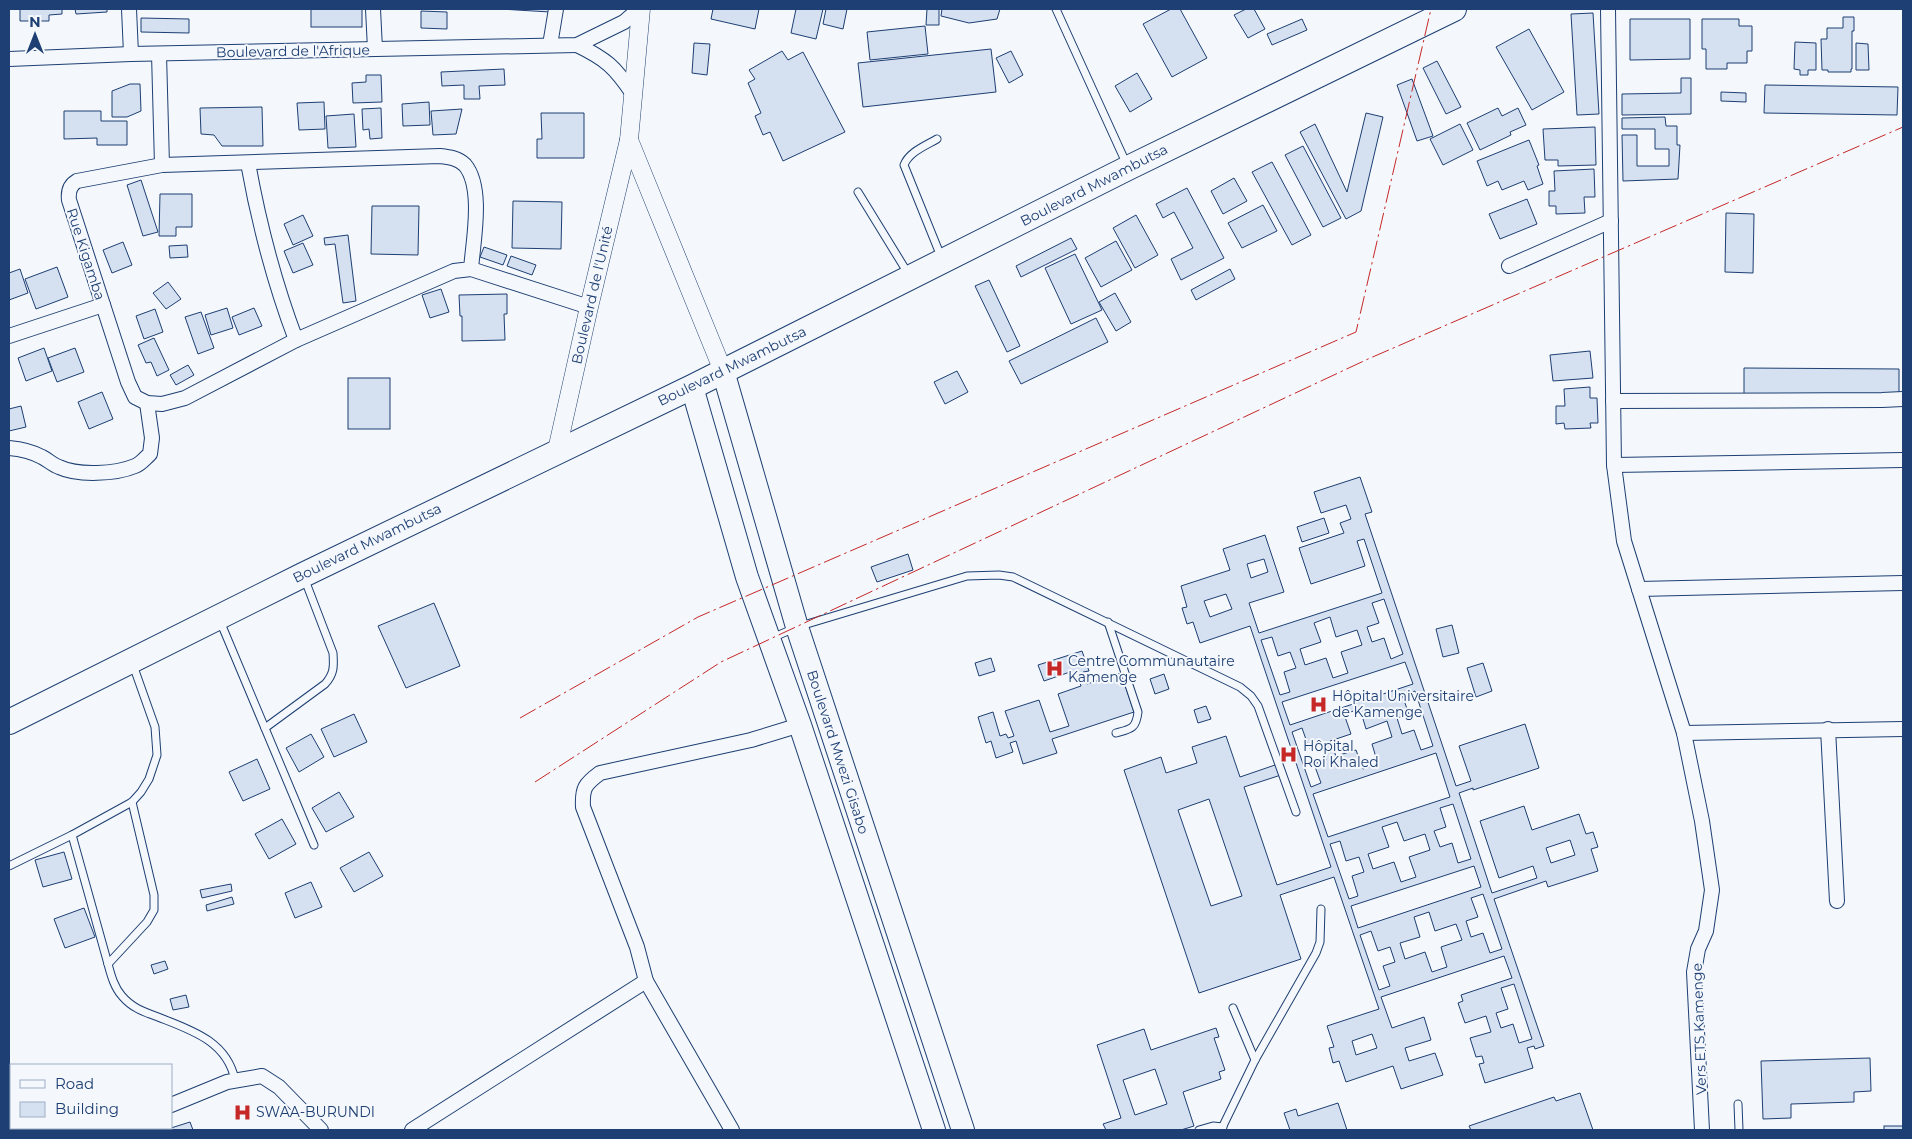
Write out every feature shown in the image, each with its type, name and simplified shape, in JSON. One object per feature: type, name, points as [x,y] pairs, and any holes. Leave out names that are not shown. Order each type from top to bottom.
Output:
[{"type":"highway","name":"Boulevard Mwambutsa","points":[[9,722],[218,616],[557,450],[692,387],[1441,11]]},
{"type":"main road","name":"Boulevard Mwezi Gisabo","points":[[723,371],[797,627],[963,1130]]},
{"type":"main road","name":"Boulevard Mwezi Gisabo","points":[[692,387],[747,577],[800,726],[934,1130]]},
{"type":"main road","points":[[896,1018],[922,1008]]},
{"type":"street","points":[[129,9],[131,54]]},
{"type":"street","points":[[373,9],[375,49]]},
{"type":"street","points":[[550,46],[556,9]]},
{"type":"street","name":"Boulevard de l'Afrique","points":[[9,59],[131,54],[577,45],[624,22],[640,9]]},
{"type":"street","name":"Boulevard de l'Unité","points":[[557,450],[629,140],[640,9]]},
{"type":"street","name":"Vers ETS Kamenge","points":[[1608,9],[1614,465],[1624,541],[1684,733],[1702,820],[1712,890],[1706,931],[1698,949],[1694,972],[1702,1130]]},
{"type":"street","name":"Boulevard de l'Afrique","points":[[577,45],[600,56],[610,64],[620,74],[633,94]]},
{"type":"street","points":[[159,54],[162,165]]},
{"type":"street","name":"Boulevard de l'Unité","points":[[629,140],[723,371]]},
{"type":"street","name":"Rue Kigamba","points":[[147,404],[135,397],[102,305],[69,200],[70,188],[77,180],[162,165],[440,156],[454,158],[465,165],[472,180],[476,200],[471,269]]},
{"type":"street","points":[[248,163],[261,231],[282,304],[296,340]]},
{"type":"street","points":[[1509,266],[1611,221]]},
{"type":"street","points":[[9,448],[23,449],[43,457],[57,467],[71,472],[116,471],[137,466],[150,454],[152,438],[147,404],[162,404],[184,398],[296,340],[454,271],[471,269],[589,307]]},
{"type":"street","points":[[9,336],[102,305]]},
{"type":"street","points":[[1613,401],[1882,400],[1903,398]]},
{"type":"street","points":[[1614,465],[1903,460]]},
{"type":"street","points":[[1638,589],[1903,583]]},
{"type":"street","points":[[732,1130],[646,982],[637,947],[583,807],[582,793],[588,781],[600,773],[750,740],[800,726]]},
{"type":"street","points":[[1684,733],[1903,728]]},
{"type":"street","points":[[1828,729],[1837,901]]},
{"type":"street","points":[[412,1130],[646,982]]},
{"type":"street","points":[[172,1105],[235,1080],[262,1076],[279,1087],[322,1130]]},
{"type":"lane","points":[[1056,9],[1128,168]]},
{"type":"lane","points":[[936,139],[906,158],[904,165],[943,262]]},
{"type":"lane","points":[[858,192],[910,278]]},
{"type":"lane","points":[[769,640],[797,627],[967,576],[985,574],[1013,577],[1240,687],[1258,706],[1296,812]]},
{"type":"lane","points":[[265,728],[325,684],[332,676],[334,666],[333,653],[303,575]]},
{"type":"lane","points":[[218,616],[314,845]]},
{"type":"lane","points":[[1108,622],[1138,712],[1137,721],[1132,729],[1116,733]]},
{"type":"lane","points":[[9,866],[72,835],[132,802],[149,780],[157,755],[155,727],[131,660]]},
{"type":"lane","points":[[108,964],[147,922],[154,910],[154,895],[132,802]]},
{"type":"lane","points":[[72,835],[108,964],[121,995],[135,1008],[213,1042],[226,1055],[233,1069],[235,1080]]},
{"type":"lane","points":[[1199,1130],[1213,1126],[1222,1129],[1255,1060],[1316,953],[1320,942],[1320,909]]},
{"type":"lane","points":[[1233,1008],[1255,1060]]},
{"type":"lane","points":[[1738,1104],[1739,1130]]},
{"type":"building","points":[[20,9],[62,9],[62,14],[49,15],[49,21],[20,21]]},
{"type":"building","points":[[75,9],[107,9],[107,12],[76,14]]},
{"type":"building","points":[[311,9],[362,9],[362,27],[311,27]]},
{"type":"building","points":[[500,9],[551,9],[550,12]]},
{"type":"building","points":[[713,9],[759,9],[755,29],[711,19]]},
{"type":"building","points":[[796,9],[823,9],[816,39],[791,33]]},
{"type":"building","points":[[826,9],[847,9],[843,29],[823,24]]},
{"type":"building","points":[[927,9],[939,9],[939,25],[926,25]]},
{"type":"building","points":[[942,9],[1000,9],[997,19],[969,23],[941,16]]},
{"type":"building","points":[[1171,9],[1180,9],[1207,58],[1172,77],[1143,24]]},
{"type":"building","points":[[1246,9],[1254,9],[1265,29],[1248,38],[1234,15]]},
{"type":"building","points":[[421,11],[447,12],[447,29],[421,28]]},
{"type":"building","points":[[1593,13],[1599,114],[1577,115],[1571,14]]},
{"type":"building","points":[[1843,17],[1854,17],[1851,72],[1828,72],[1828,70],[1822,70],[1821,39],[1827,39],[1827,28],[1843,28]]},
{"type":"building","points":[[141,18],[189,19],[189,33],[141,32]]},
{"type":"building","points":[[1302,19],[1307,30],[1272,45],[1267,34]]},
{"type":"building","points":[[1630,19],[1690,19],[1690,59],[1630,60]]},
{"type":"building","points":[[1702,19],[1739,19],[1739,26],[1752,26],[1752,51],[1747,51],[1747,63],[1727,63],[1727,69],[1706,69],[1706,49],[1702,49]]},
{"type":"building","points":[[925,26],[928,54],[870,60],[867,32]]},
{"type":"building","points":[[1529,29],[1564,92],[1532,110],[1496,47]]},
{"type":"building","points":[[1795,42],[1816,43],[1816,70],[1808,70],[1808,75],[1800,75],[1800,70],[1794,69]]},
{"type":"building","points":[[694,43],[710,44],[707,75],[692,73]]},
{"type":"building","points":[[1856,43],[1868,44],[1869,70],[1856,70]]},
{"type":"building","points":[[991,49],[996,92],[863,107],[858,63]]},
{"type":"building","points":[[782,51],[788,60],[803,52],[845,132],[783,161],[770,132],[763,135],[755,116],[761,113],[748,83],[755,79],[749,70]]},
{"type":"building","points":[[1011,51],[1023,75],[1009,83],[996,58]]},
{"type":"building","points":[[1437,61],[1461,107],[1446,114],[1423,68]]},
{"type":"building","points":[[504,69],[505,85],[479,86],[480,99],[464,99],[464,85],[442,86],[441,72]]},
{"type":"building","points":[[1137,73],[1152,99],[1130,112],[1115,86]]},
{"type":"building","points":[[366,75],[381,75],[382,102],[353,103],[352,83],[366,82]]},
{"type":"building","points":[[1681,78],[1691,78],[1691,114],[1622,115],[1622,94],[1681,93]]},
{"type":"building","points":[[1412,79],[1433,136],[1417,141],[1397,85]]},
{"type":"building","points":[[130,84],[140,84],[141,111],[127,117],[112,117],[112,91]]},
{"type":"building","points":[[1765,85],[1898,87],[1897,115],[1764,113]]},
{"type":"building","points":[[1721,92],[1746,93],[1746,102],[1721,101]]},
{"type":"building","points":[[324,102],[325,129],[299,130],[297,103]]},
{"type":"building","points":[[429,102],[430,125],[403,126],[402,104]]},
{"type":"building","points":[[262,107],[263,146],[222,146],[214,135],[201,134],[200,108]]},
{"type":"building","points":[[381,108],[382,138],[370,139],[369,129],[363,130],[362,109]]},
{"type":"building","points":[[1498,108],[1502,116],[1518,108],[1526,125],[1510,132],[1511,135],[1480,150],[1467,123]]},
{"type":"building","points":[[462,109],[456,134],[433,135],[431,111]]},
{"type":"building","points":[[64,111],[101,111],[101,121],[127,121],[127,145],[97,145],[97,138],[64,139]]},
{"type":"building","points":[[541,113],[584,113],[584,158],[537,158],[537,139],[542,139]]},
{"type":"building","points":[[1366,113],[1383,117],[1361,211],[1346,219],[1300,132],[1315,124],[1347,192]]},
{"type":"building","points":[[354,114],[356,147],[328,148],[326,116]]},
{"type":"building","points":[[1665,117],[1666,126],[1677,126],[1677,145],[1680,145],[1678,179],[1623,181],[1622,135],[1637,135],[1637,166],[1669,166],[1669,149],[1655,149],[1655,129],[1622,129],[1622,118]]},
{"type":"building","points":[[1460,124],[1473,150],[1443,165],[1430,139]]},
{"type":"building","points":[[1595,127],[1596,165],[1558,166],[1558,160],[1545,160],[1543,129]]},
{"type":"building","points":[[1529,140],[1539,165],[1537,166],[1543,184],[1528,190],[1524,181],[1502,190],[1498,181],[1487,186],[1477,161]]},
{"type":"building","points":[[1303,146],[1341,218],[1323,227],[1285,155]]},
{"type":"building","points":[[1272,162],[1311,235],[1292,245],[1252,172]]},
{"type":"building","points":[[1594,169],[1595,197],[1584,197],[1585,213],[1556,214],[1556,206],[1549,206],[1549,191],[1555,191],[1554,171]]},
{"type":"building","points":[[1234,178],[1247,201],[1223,214],[1211,191]]},
{"type":"building","points":[[141,180],[158,232],[143,236],[127,185]]},
{"type":"building","points":[[1187,188],[1224,258],[1181,280],[1171,259],[1193,248],[1174,212],[1163,218],[1156,204]]},
{"type":"building","points":[[160,194],[192,194],[192,227],[176,227],[176,236],[159,236]]},
{"type":"building","points":[[1527,199],[1537,224],[1500,239],[1489,214]]},
{"type":"building","points":[[513,201],[562,202],[561,249],[512,248]]},
{"type":"building","points":[[1263,205],[1277,231],[1242,248],[1228,223]]},
{"type":"building","points":[[372,206],[419,206],[418,255],[371,254]]},
{"type":"building","points":[[1726,213],[1754,214],[1753,273],[1725,272]]},
{"type":"building","points":[[303,215],[313,236],[293,245],[284,224]]},
{"type":"building","points":[[1136,215],[1158,255],[1135,268],[1113,228]]},
{"type":"building","points":[[348,235],[356,301],[343,303],[335,244],[325,245],[324,238]]},
{"type":"building","points":[[1071,238],[1077,249],[1021,277],[1016,266]]},
{"type":"building","points":[[1116,241],[1132,270],[1101,287],[1085,258]]},
{"type":"building","points":[[123,242],[132,265],[112,273],[103,250]]},
{"type":"building","points":[[303,243],[313,265],[293,273],[284,251]]},
{"type":"building","points":[[187,245],[188,257],[170,258],[169,246]]},
{"type":"building","points":[[484,247],[507,255],[503,265],[480,257]]},
{"type":"building","points":[[1075,254],[1102,310],[1071,324],[1045,268]]},
{"type":"building","points":[[511,256],[536,265],[532,275],[507,266]]},
{"type":"building","points":[[57,267],[68,297],[36,309],[25,279]]},
{"type":"building","points":[[20,269],[28,293],[9,300],[9,273]]},
{"type":"building","points":[[1230,269],[1235,279],[1196,300],[1191,290]]},
{"type":"building","points":[[989,280],[1020,346],[1007,352],[975,286]]},
{"type":"building","points":[[168,282],[181,299],[166,309],[153,293]]},
{"type":"building","points":[[441,289],[449,312],[430,318],[422,295]]},
{"type":"building","points":[[1115,293],[1131,322],[1116,331],[1099,302]]},
{"type":"building","points":[[507,294],[507,314],[504,314],[505,340],[462,341],[462,316],[460,316],[459,295]]},
{"type":"building","points":[[227,308],[233,328],[211,335],[205,315]]},
{"type":"building","points":[[254,308],[262,326],[239,335],[232,317]]},
{"type":"building","points":[[155,309],[163,332],[144,339],[136,316]]},
{"type":"building","points":[[201,312],[214,348],[198,354],[185,317]]},
{"type":"building","points":[[1096,318],[1108,342],[1021,384],[1009,361]]},
{"type":"building","points":[[154,338],[169,370],[157,376],[151,362],[146,363],[138,345]]},
{"type":"building","points":[[44,348],[52,371],[26,381],[18,358]]},
{"type":"building","points":[[75,348],[84,372],[57,382],[48,358]]},
{"type":"building","points":[[1590,351],[1593,378],[1553,381],[1550,355]]},
{"type":"building","points":[[188,365],[194,375],[176,385],[170,375]]},
{"type":"building","points":[[1744,368],[1899,369],[1899,397],[1744,395]]},
{"type":"building","points":[[957,371],[968,392],[945,404],[934,382]]},
{"type":"building","points":[[348,378],[390,378],[390,429],[348,429]]},
{"type":"building","points":[[1590,387],[1590,398],[1597,398],[1598,423],[1590,423],[1591,428],[1565,429],[1564,423],[1556,424],[1556,406],[1565,406],[1564,389]]},
{"type":"building","points":[[102,392],[113,419],[89,429],[78,402]]},
{"type":"building","points":[[21,406],[26,427],[9,431],[9,409]]},
{"type":"building","points":[[1360,477],[1372,512],[1365,514],[1456,786],[1471,781],[1459,746],[1525,724],[1539,768],[1459,793],[1492,893],[1537,878],[1533,866],[1499,878],[1480,821],[1524,806],[1532,830],[1579,814],[1586,834],[1593,832],[1598,847],[1591,849],[1598,871],[1548,887],[1546,881],[1494,899],[1544,1046],[1535,1049],[1534,1046],[1527,1048],[1533,1068],[1485,1083],[1479,1064],[1484,1063],[1482,1056],[1476,1057],[1470,1038],[1491,1032],[1486,1016],[1465,1023],[1458,1003],[1463,1001],[1461,995],[1512,978],[1504,956],[1381,997],[1392,1028],[1424,1017],[1431,1040],[1405,1048],[1409,1061],[1435,1053],[1443,1075],[1401,1089],[1393,1066],[1346,1082],[1339,1061],[1333,1063],[1329,1048],[1334,1047],[1327,1026],[1379,1009],[1334,877],[1280,895],[1301,959],[1199,993],[1124,770],[1161,757],[1166,773],[1197,763],[1192,747],[1226,736],[1240,777],[1278,764],[1281,775],[1244,787],[1277,885],[1331,867],[1250,626],[1200,643],[1193,622],[1187,624],[1182,608],[1187,607],[1181,586],[1230,570],[1223,549],[1265,535],[1284,592],[1249,603],[1259,633],[1382,593],[1364,539],[1357,541],[1365,566],[1311,584],[1299,548],[1344,533],[1340,523],[1351,519],[1346,505],[1321,513],[1314,492]],"holes":[[[1264,559],[1268,572],[1251,578],[1247,564]],[[1226,594],[1232,609],[1210,617],[1204,601]],[[1384,599],[1403,654],[1391,659],[1384,638],[1372,642],[1367,627],[1379,623],[1372,603]],[[1330,617],[1336,637],[1357,630],[1362,645],[1341,652],[1348,673],[1333,678],[1326,658],[1305,665],[1300,649],[1321,642],[1314,623]],[[1272,637],[1278,656],[1290,652],[1296,668],[1284,672],[1290,692],[1280,695],[1261,640]],[[1405,662],[1413,684],[1290,725],[1282,702]],[[1415,691],[1433,746],[1421,750],[1414,730],[1402,734],[1397,718],[1409,714],[1402,695]],[[1360,709],[1366,729],[1387,721],[1392,737],[1372,744],[1378,764],[1363,769],[1356,750],[1336,756],[1330,741],[1351,734],[1344,714]],[[1302,728],[1309,748],[1321,744],[1326,760],[1314,764],[1321,783],[1311,787],[1292,732]],[[1436,753],[1450,797],[1328,837],[1313,794]],[[1209,799],[1242,896],[1211,906],[1178,810]],[[1453,804],[1471,859],[1458,863],[1452,843],[1440,847],[1434,831],[1446,827],[1440,808]],[[1397,822],[1404,841],[1425,834],[1430,850],[1409,857],[1416,877],[1401,882],[1394,862],[1373,869],[1368,854],[1389,847],[1382,827]],[[1570,840],[1575,855],[1551,863],[1546,848]],[[1340,841],[1346,861],[1359,857],[1364,872],[1352,876],[1358,896],[1349,899],[1330,844]],[[1474,866],[1481,887],[1358,928],[1351,906]],[[1483,894],[1502,949],[1490,953],[1483,933],[1471,937],[1466,921],[1478,917],[1471,898]],[[1429,912],[1435,931],[1456,924],[1462,940],[1441,947],[1447,967],[1432,972],[1425,952],[1405,959],[1400,943],[1420,937],[1414,917]],[[1371,931],[1378,951],[1390,947],[1395,962],[1383,966],[1390,986],[1379,990],[1360,935]],[[1514,984],[1532,1039],[1519,1043],[1513,1024],[1501,1028],[1496,1013],[1508,1009],[1501,988]],[[1372,1034],[1377,1048],[1356,1055],[1352,1041]]]},
{"type":"building","points":[[1324,518],[1329,533],[1302,542],[1297,527]]},
{"type":"building","points":[[908,554],[913,570],[877,582],[871,567]]},
{"type":"building","points":[[434,603],[460,666],[406,688],[378,626]]},
{"type":"building","points":[[1452,625],[1459,653],[1443,657],[1436,629]]},
{"type":"building","points":[[1082,651],[1089,671],[1083,672],[1087,684],[1121,673],[1134,712],[1052,739],[1057,753],[1023,764],[1016,741],[1010,743],[1013,752],[996,758],[991,741],[986,743],[978,717],[993,712],[1000,736],[1006,734],[1008,738],[1014,736],[1005,711],[1039,700],[1050,732],[1069,726],[1058,694],[1081,686],[1077,674],[1072,676],[1070,672],[1044,681],[1038,665]]},
{"type":"building","points":[[991,658],[995,671],[979,676],[975,663]]},
{"type":"building","points":[[1483,663],[1492,691],[1476,697],[1467,668]]},
{"type":"building","points":[[1164,674],[1169,689],[1155,694],[1150,679]]},
{"type":"building","points":[[1206,706],[1211,719],[1198,723],[1194,710]]},
{"type":"building","points":[[354,714],[367,742],[334,757],[321,729]]},
{"type":"building","points":[[311,734],[324,757],[299,772],[286,748]]},
{"type":"building","points":[[257,759],[270,789],[243,801],[229,772]]},
{"type":"building","points":[[339,792],[354,817],[326,832],[312,808]]},
{"type":"building","points":[[282,819],[296,844],[269,859],[255,834]]},
{"type":"building","points":[[64,852],[72,879],[43,887],[35,860]]},
{"type":"building","points":[[369,852],[383,876],[354,892],[340,868]]},
{"type":"building","points":[[311,882],[322,907],[295,918],[285,893]]},
{"type":"building","points":[[231,884],[232,891],[202,898],[200,890]]},
{"type":"building","points":[[232,897],[234,904],[207,911],[206,905]]},
{"type":"building","points":[[84,908],[95,937],[65,948],[54,919]]},
{"type":"building","points":[[165,961],[168,969],[154,974],[151,965]]},
{"type":"building","points":[[186,995],[189,1007],[173,1010],[170,999]]},
{"type":"building","points":[[1216,1028],[1219,1037],[1214,1038],[1225,1070],[1219,1072],[1221,1079],[1183,1092],[1194,1126],[1181,1130],[1106,1130],[1103,1124],[1121,1118],[1097,1045],[1144,1029],[1151,1050]],"holes":[[[1155,1069],[1167,1104],[1135,1115],[1123,1080]]]},
{"type":"building","points":[[1870,1058],[1871,1091],[1854,1092],[1854,1102],[1791,1104],[1791,1118],[1763,1119],[1761,1061]]},
{"type":"building","points":[[1580,1093],[1593,1130],[1471,1130],[1469,1126],[1554,1097],[1556,1101]]},
{"type":"building","points":[[1338,1103],[1347,1130],[1290,1130],[1284,1113],[1296,1109],[1298,1116]]},
{"type":"building","points":[[190,1122],[193,1130],[164,1130]]},
{"type":"building","points":[[1884,1126],[1903,1126],[1903,1130],[1884,1130]]},
{"type":"power","points":[[520,718],[698,617],[1356,332],[1431,9]]},
{"type":"power","points":[[535,782],[721,662],[1368,359],[1903,127]]},
{"type":"place","name":"Centre Communautaire Kamenge","points":[[1054,669]]},
{"type":"place","name":"Hôpital Universitaire de Kamenge","points":[[1318,704]]},
{"type":"place","name":"Hôpital Roi Khaled","points":[[1289,754]]},
{"type":"place","name":"SWAA-BURUNDI","points":[[242,1112]]}]
